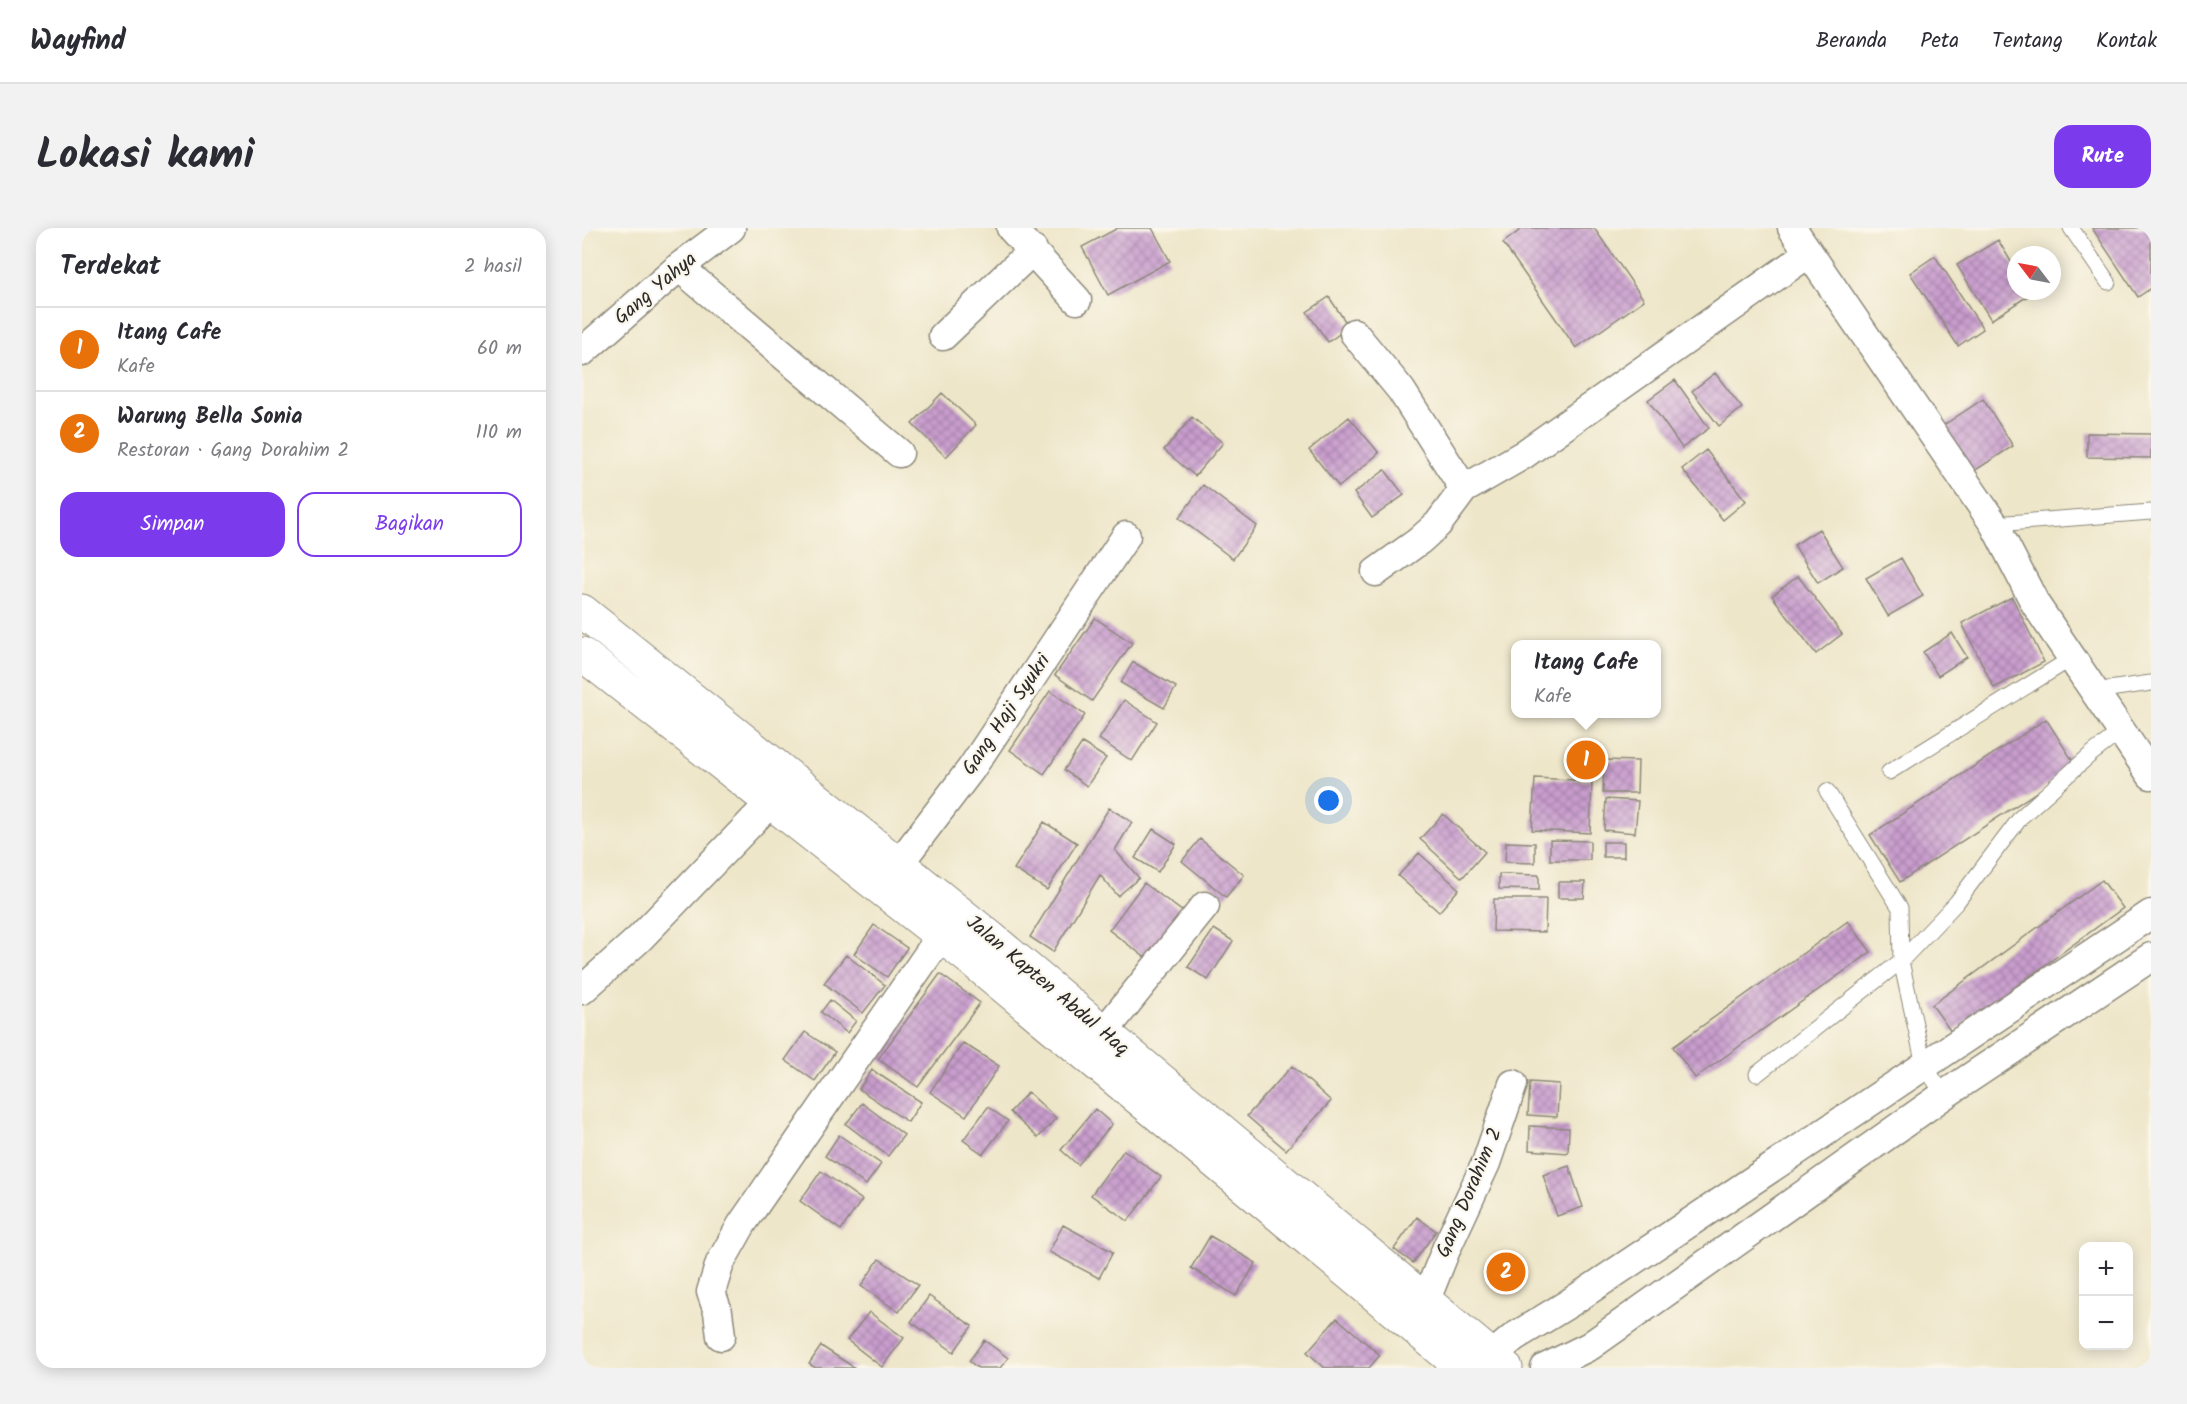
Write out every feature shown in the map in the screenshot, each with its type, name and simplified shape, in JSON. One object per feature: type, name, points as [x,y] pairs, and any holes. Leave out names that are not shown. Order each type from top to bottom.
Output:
[{"type":"street","name":"Gang Yahya","points":[[582,352],[679,267],[732,228]]},
{"type":"street","points":[[1011,228],[1077,300]]},
{"type":"street","points":[[1792,228],[1994,524],[2036,605],[2151,775]]},
{"type":"street","points":[[943,336],[1033,250]]},
{"type":"street","points":[[1376,572],[1419,541],[1438,524],[1464,489],[1523,455],[1809,253]]},
{"type":"street","points":[[679,267],[899,453]]},
{"type":"street","points":[[1353,333],[1401,390],[1464,489]]},
{"type":"street","name":"Gang Haji Syukri","points":[[889,876],[971,769],[1126,536]]},
{"type":"street","name":"Jalan Kapten Abdul Haq","points":[[582,611],[889,876],[940,937],[1425,1302],[1484,1365]]},
{"type":"street","name":"Jalan Kapten Abdul Haq","points":[[582,654],[771,802],[991,938],[1103,1033],[1230,1156],[1484,1365]]},
{"type":"street","points":[[582,990],[639,939],[771,802]]},
{"type":"street","points":[[1103,1033],[1205,906]]},
{"type":"street","points":[[1484,1365],[1514,1337],[1578,1297],[2151,914]]},
{"type":"street","points":[[721,1336],[718,1312],[711,1292],[720,1263],[742,1224],[940,937]]},
{"type":"street","points":[[1545,1368],[1590,1346],[1944,1095],[2151,957]]},
{"type":"street","name":"Gang Dorahim 2","points":[[1425,1302],[1447,1247],[1486,1163],[1513,1084]]},
{"type":"lane","points":[[2071,228],[2108,282]]},
{"type":"lane","points":[[1994,524],[2151,512]]},
{"type":"lane","points":[[1889,772],[2072,658]]},
{"type":"lane","points":[[2095,692],[2151,683]]},
{"type":"lane","points":[[1757,1074],[1901,961],[1956,903],[2021,817],[2090,755],[2121,731]]},
{"type":"lane","points":[[1827,791],[1900,908],[1901,961],[1924,1065],[1944,1095]]},
{"type":"building","points":[[1118,228],[1152,228],[1170,261],[1108,295],[1082,247]]},
{"type":"building","points":[[1523,228],[1594,228],[1644,300],[1576,348],[1503,243]]},
{"type":"building","points":[[2092,228],[2147,228],[2151,234],[2151,288],[2138,297]]},
{"type":"building","points":[[1998,240],[2007,255],[2007,300],[2022,300],[1991,320],[1957,265]]},
{"type":"building","points":[[1935,256],[1983,329],[1958,346],[1910,273]]},
{"type":"building","points":[[1329,297],[1349,327],[1328,342],[1307,312]]},
{"type":"building","points":[[1715,373],[1742,408],[1719,426],[1692,391]]},
{"type":"building","points":[[1675,380],[1709,428],[1682,448],[1648,400]]},
{"type":"building","points":[[942,393],[976,425],[946,457],[912,424]]},
{"type":"building","points":[[1983,399],[2013,446],[1971,473],[1941,427]]},
{"type":"building","points":[[1192,417],[1223,443],[1195,476],[1164,450]]},
{"type":"building","points":[[1349,417],[1379,453],[1339,487],[1309,450]]},
{"type":"building","points":[[2087,433],[2151,434],[2151,458],[2087,457]]},
{"type":"building","points":[[1706,450],[1746,501],[1723,520],[1682,469]]},
{"type":"building","points":[[1385,470],[1404,495],[1372,518],[1354,493]]},
{"type":"building","points":[[1203,485],[1257,526],[1233,559],[1179,518]]},
{"type":"building","points":[[1819,529],[1843,567],[1818,583],[1794,545]]},
{"type":"building","points":[[1901,558],[1923,596],[1888,616],[1866,578]]},
{"type":"building","points":[[1798,576],[1842,634],[1816,654],[1772,596]]},
{"type":"building","points":[[2012,597],[2044,662],[1994,688],[1962,623]]},
{"type":"building","points":[[1095,618],[1132,643],[1092,701],[1055,675]]},
{"type":"building","points":[[1952,633],[1967,657],[1938,676],[1923,652]]},
{"type":"building","points":[[1133,662],[1176,687],[1164,708],[1121,683]]},
{"type":"building","points":[[1050,691],[1085,715],[1044,774],[1010,750]]},
{"type":"building","points":[[1124,700],[1157,722],[1132,761],[1099,739]]},
{"type":"building","points":[[2046,719],[2076,766],[1900,882],[1870,835]]},
{"type":"building","points":[[1082,743],[1106,758],[1087,786],[1064,770]]},
{"type":"building","points":[[1604,760],[1638,761],[1637,793],[1603,793]]},
{"type":"building","points":[[1535,778],[1592,781],[1590,833],[1532,830]]},
{"type":"building","points":[[1606,799],[1638,801],[1635,833],[1604,830]]},
{"type":"building","points":[[1109,808],[1132,822],[1115,850],[1139,878],[1118,896],[1100,875],[1053,952],[1030,937]]},
{"type":"building","points":[[1443,814],[1485,852],[1462,878],[1420,839]]},
{"type":"building","points":[[1044,822],[1077,843],[1047,890],[1014,869]]},
{"type":"building","points":[[1153,829],[1176,844],[1158,872],[1135,858]]},
{"type":"building","points":[[1200,839],[1244,875],[1226,897],[1182,861]]},
{"type":"building","points":[[1550,840],[1590,841],[1590,860],[1550,860]]},
{"type":"building","points":[[1506,842],[1535,843],[1535,863],[1505,862]]},
{"type":"building","points":[[1603,842],[1624,842],[1624,857],[1603,857]]},
{"type":"building","points":[[1419,853],[1459,889],[1439,912],[1398,876]]},
{"type":"building","points":[[1499,874],[1539,875],[1539,890],[1499,889]]},
{"type":"building","points":[[2102,880],[2123,908],[1952,1033],[1932,1005]]},
{"type":"building","points":[[1558,882],[1585,882],[1584,898],[1558,898]]},
{"type":"building","points":[[1144,883],[1191,918],[1155,965],[1109,930]]},
{"type":"building","points":[[1494,899],[1546,899],[1545,932],[1493,931]]},
{"type":"building","points":[[1848,921],[1871,952],[1695,1078],[1673,1047]]},
{"type":"building","points":[[874,925],[907,948],[887,977],[854,954]]},
{"type":"building","points":[[1214,929],[1233,941],[1208,980],[1188,967]]},
{"type":"building","points":[[846,955],[885,985],[863,1013],[824,983]]},
{"type":"building","points":[[940,974],[980,1003],[918,1087],[878,1059]]},
{"type":"building","points":[[830,1000],[856,1021],[847,1033],[821,1012]]},
{"type":"building","points":[[805,1032],[835,1052],[815,1081],[785,1060]]},
{"type":"building","points":[[963,1043],[999,1066],[966,1116],[930,1092]]},
{"type":"building","points":[[1292,1066],[1331,1101],[1286,1150],[1247,1116]]},
{"type":"building","points":[[872,1070],[921,1102],[908,1122],[859,1089]]},
{"type":"building","points":[[1530,1082],[1559,1084],[1557,1117],[1528,1115]]},
{"type":"building","points":[[1028,1092],[1056,1118],[1038,1138],[1010,1112]]},
{"type":"building","points":[[862,1103],[904,1135],[888,1156],[846,1124]]},
{"type":"building","points":[[988,1107],[1008,1121],[983,1154],[963,1140]]},
{"type":"building","points":[[1095,1109],[1112,1124],[1078,1165],[1061,1150]]},
{"type":"building","points":[[1530,1126],[1569,1128],[1568,1153],[1529,1150]]},
{"type":"building","points":[[839,1135],[881,1164],[866,1185],[825,1156]]},
{"type":"building","points":[[1124,1150],[1161,1177],[1128,1221],[1091,1195]]},
{"type":"building","points":[[1569,1166],[1583,1207],[1557,1216],[1543,1175]]},
{"type":"building","points":[[821,1171],[862,1200],[841,1230],[800,1201]]},
{"type":"building","points":[[1417,1217],[1436,1231],[1413,1263],[1394,1249]]},
{"type":"building","points":[[1063,1225],[1113,1252],[1099,1278],[1049,1252]]},
{"type":"building","points":[[1210,1236],[1256,1263],[1236,1296],[1191,1268]]},
{"type":"building","points":[[879,1259],[918,1285],[899,1312],[861,1286]]},
{"type":"building","points":[[929,1296],[972,1326],[954,1352],[911,1322]]},
{"type":"building","points":[[869,1312],[904,1338],[882,1367],[847,1340]]},
{"type":"building","points":[[1337,1318],[1380,1355],[1369,1368],[1325,1368],[1307,1352]]},
{"type":"building","points":[[984,1340],[1008,1358],[1000,1368],[978,1368],[969,1361]]},
{"type":"building","points":[[821,1346],[855,1368],[816,1368],[809,1364]]},
{"type":"place","name":"Itang Cafe","points":[[1586,760]]},
{"type":"place","name":"Warung Bella Sonia","points":[[1506,1272]]}]
